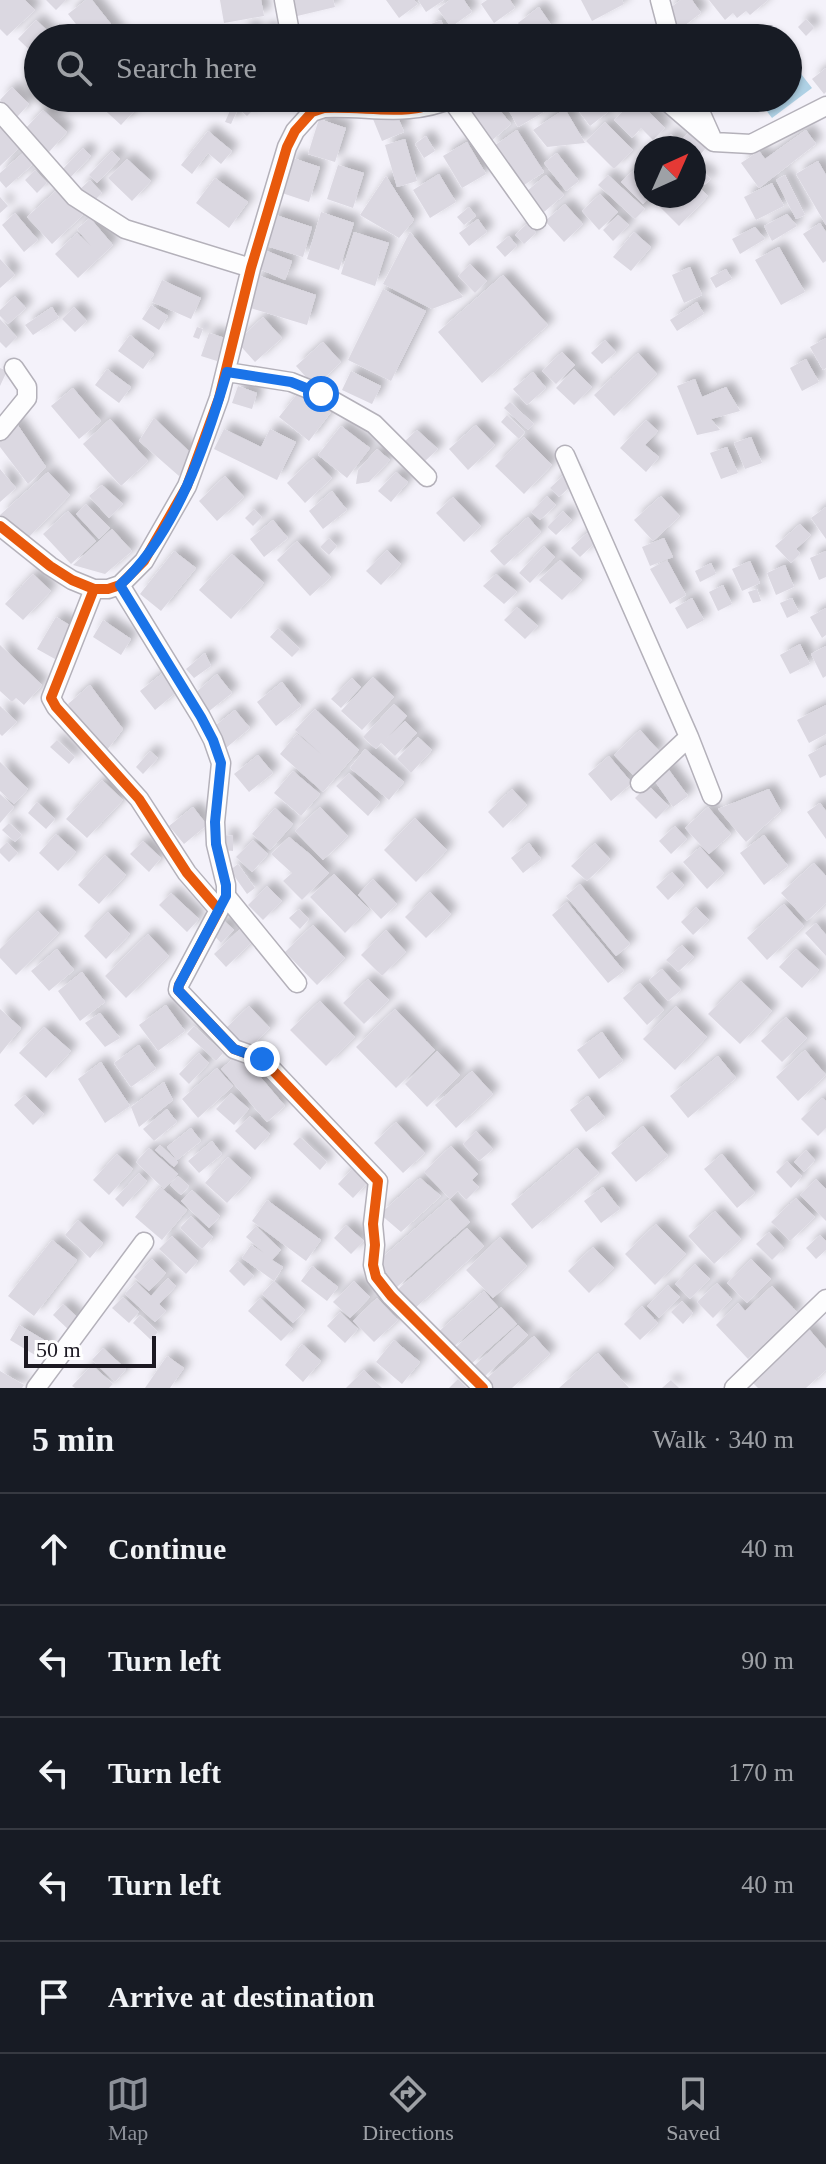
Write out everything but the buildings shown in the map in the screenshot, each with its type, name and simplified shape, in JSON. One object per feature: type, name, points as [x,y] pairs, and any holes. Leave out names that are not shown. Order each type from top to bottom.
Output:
[{"type":"street","points":[[284,0],[288,24]]},
{"type":"street","points":[[660,0],[666,24]]},
{"type":"street","points":[[679,112],[714,142],[751,144],[826,106]]},
{"type":"street","points":[[0,112],[75,197],[125,229],[251,268]]},
{"type":"street","points":[[0,526],[50,566],[94,589],[120,585],[144,561],[187,486],[227,372],[251,268],[287,147],[306,112]]},
{"type":"street","points":[[461,112],[537,220]]},
{"type":"street","points":[[700,112],[714,142]]},
{"type":"street","points":[[0,431],[27,398],[27,387],[14,368]]},
{"type":"street","points":[[227,372],[291,382],[321,394],[374,424],[427,477]]},
{"type":"street","points":[[565,455],[712,796]]},
{"type":"street","points":[[120,585],[201,717],[221,763],[215,822],[216,844],[226,885],[223,903],[178,990],[234,1049],[263,1060],[378,1181],[373,1224],[376,1277],[483,1388]]},
{"type":"street","points":[[94,589],[51,698],[139,799],[187,873],[223,903],[297,983]]},
{"type":"street","points":[[640,783],[689,737]]},
{"type":"street","points":[[36,1388],[144,1242]]},
{"type":"street","points":[[734,1388],[826,1299]]},
{"type":"water","points":[[802,75],[812,88],[802,96]]},
{"type":"cycle path","points":[[0,526],[50,566],[94,589],[120,585],[144,561],[187,486],[219,398],[251,268],[287,147],[295,131],[312,112]]},
{"type":"cycle path","points":[[94,589],[51,698],[139,799],[187,873],[219,910],[178,990],[234,1049],[262,1059],[378,1181],[373,1224],[376,1277],[483,1388]]},
{"type":"route","points":[[262,1059],[234,1049],[178,990],[226,896],[215,822],[221,763],[201,717],[120,585],[153,548],[187,486],[227,372],[291,382],[321,394]]}]
